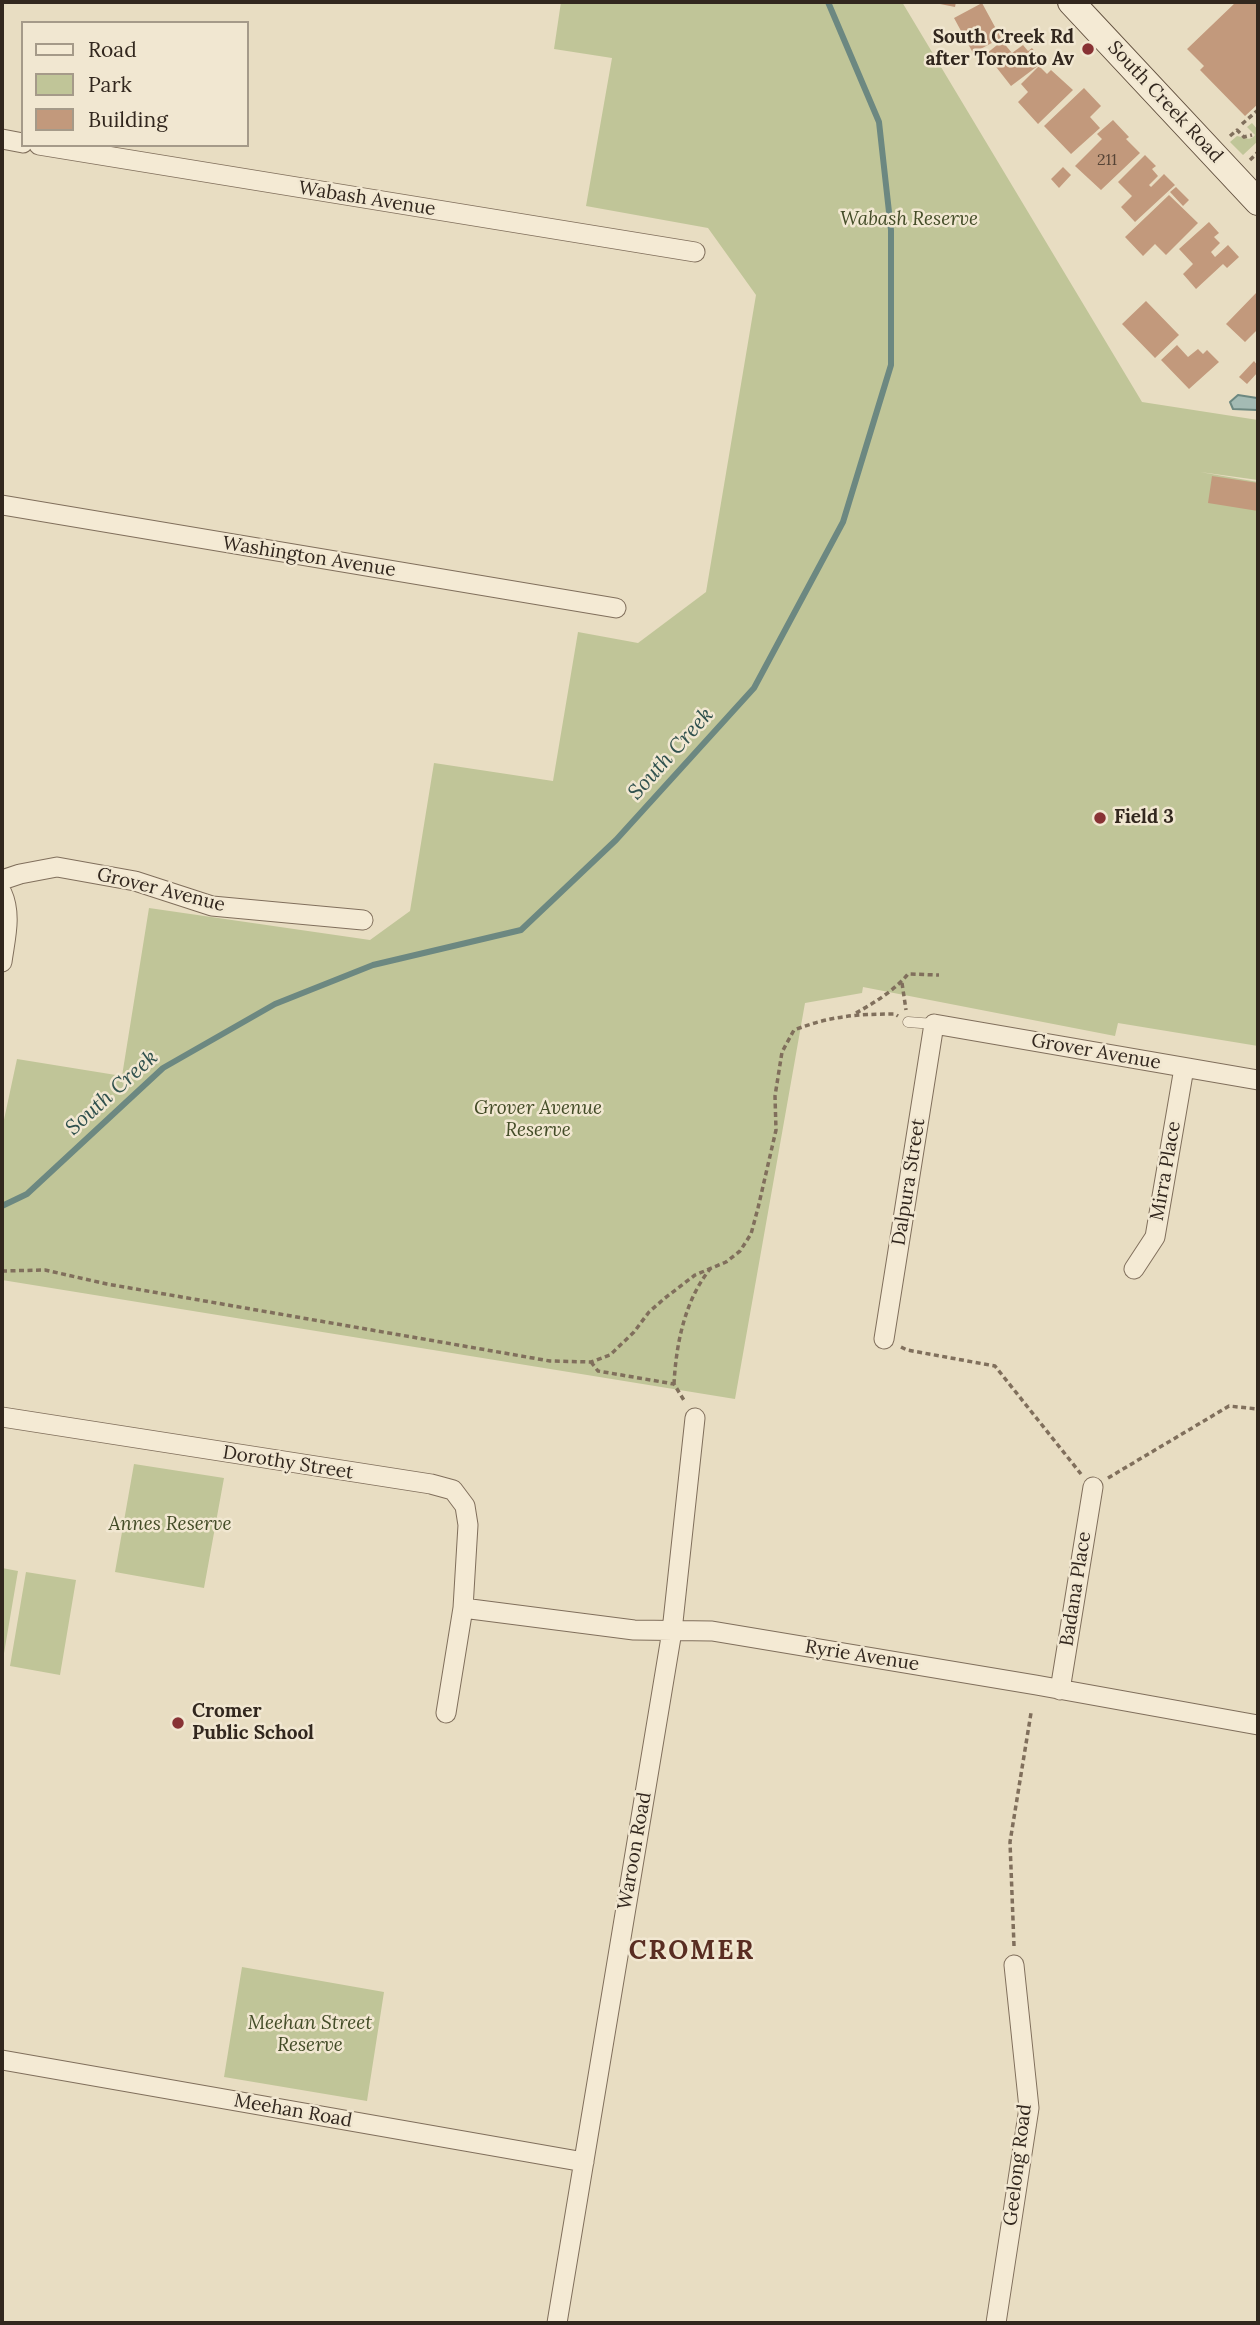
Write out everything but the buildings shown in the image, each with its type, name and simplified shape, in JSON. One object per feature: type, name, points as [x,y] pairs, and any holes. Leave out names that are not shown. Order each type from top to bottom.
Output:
[{"type":"street","name":"South Creek Road","points":[[1071,2],[1258,202]]},
{"type":"street","points":[[2,139],[21,143]]},
{"type":"street","name":"Wabash Avenue","points":[[51,147],[695,252]]},
{"type":"street","name":"Washington Avenue","points":[[2,505],[616,608]]},
{"type":"street","name":"Grover Avenue","points":[[2,880],[57,867],[135,881],[212,906],[363,920]]},
{"type":"street","points":[[2,893],[8,918],[2,962]]},
{"type":"street","name":"Grover Avenue","points":[[934,1024],[1258,1080]]},
{"type":"street","name":"Dalpura Street","points":[[884,1339],[934,1024]]},
{"type":"street","name":"Mirra Place","points":[[1134,1269],[1155,1237],[1184,1068]]},
{"type":"street","name":"Dorothy Street","points":[[2,1417],[453,1490],[466,1506],[468,1525],[463,1608],[446,1713]]},
{"type":"street","name":"Waroon Road","points":[[557,2323],[672,1630],[695,1418]]},
{"type":"street","name":"Badana Place","points":[[1060,1690],[1093,1488]]},
{"type":"street","name":"Ryrie Avenue","points":[[463,1608],[634,1630],[712,1631],[1258,1725]]},
{"type":"street","name":"Geelong Road","points":[[996,2323],[1029,2108],[1014,1965]]},
{"type":"street","name":"Meehan Road","points":[[2,2060],[584,2162]]},
{"type":"lane","points":[[908,1022],[934,1024]]},
{"type":"path","points":[[1242,124],[1258,110]]},
{"type":"path","points":[[1230,136],[1237,130],[1244,137],[1252,135]]},
{"type":"path","points":[[1249,160],[1258,152]]},
{"type":"path","points":[[854,1014],[872,1004],[908,974],[939,975]]},
{"type":"path","points":[[902,981],[908,1022]]},
{"type":"path","points":[[2,1271],[45,1270],[121,1286],[550,1361],[591,1362],[610,1355],[635,1332],[649,1312],[695,1275],[726,1262],[740,1251],[751,1234],[776,1130],[775,1096],[782,1052],[794,1030],[821,1019],[854,1014],[895,1014],[908,1022]]},
{"type":"path","points":[[695,1418],[674,1384],[675,1367],[685,1314],[712,1266]]},
{"type":"path","points":[[884,1339],[907,1350],[995,1366],[1093,1488],[1229,1406],[1258,1409]]},
{"type":"path","points":[[591,1362],[598,1371],[674,1384]]},
{"type":"path","points":[[1014,1965],[1010,1842],[1031,1713]]},
{"type":"green space","points":[[561,2],[902,2],[1142,402],[1258,420],[1258,480],[1200,472],[1258,482],[1258,1046],[1118,1023],[1115,1036],[863,987],[862,993],[805,1003],[735,1399],[2,1280],[2,1129],[17,1059],[122,1076],[149,908],[370,940],[410,911],[434,763],[553,781],[578,632],[638,643],[706,592],[756,295],[708,228],[586,206],[612,58],[554,49]]},
{"type":"green space","points":[[1252,123],[1258,130],[1258,141],[1243,155],[1230,142],[1237,136],[1249,139],[1253,137],[1255,135],[1247,127]]},
{"type":"green space","name":"Annes Reserve","points":[[134,1464],[224,1478],[204,1588],[115,1572]]},
{"type":"green space","points":[[2,1568],[18,1571],[2,1665]]},
{"type":"green space","points":[[26,1572],[76,1580],[60,1675],[10,1666]]},
{"type":"green space","name":"Meehan Street Reserve","points":[[242,1967],[384,1992],[367,2101],[224,2077]]},
{"type":"water","points":[[1238,395],[1257,398],[1257,410],[1233,409],[1230,402]]},
{"type":"waterway","name":"South Creek","points":[[2,1206],[27,1194],[163,1068],[275,1004],[373,965],[521,930],[616,840],[754,688],[843,522],[891,365],[891,230],[879,122],[828,2]]},
{"type":"place","name":"South Creek Rd after Toronto Av","points":[[1088,49]]},
{"type":"place","name":"Field 3","points":[[1100,818]]},
{"type":"place","name":"Cromer Public School","points":[[178,1723]]},
{"type":"district","name":"CROMER","points":[[692,1952]]},
{"type":"park label","name":"Wabash Reserve","points":[[909,220]]},
{"type":"park label","name":"Grover Avenue Reserve","points":[[538,1120]]}]
